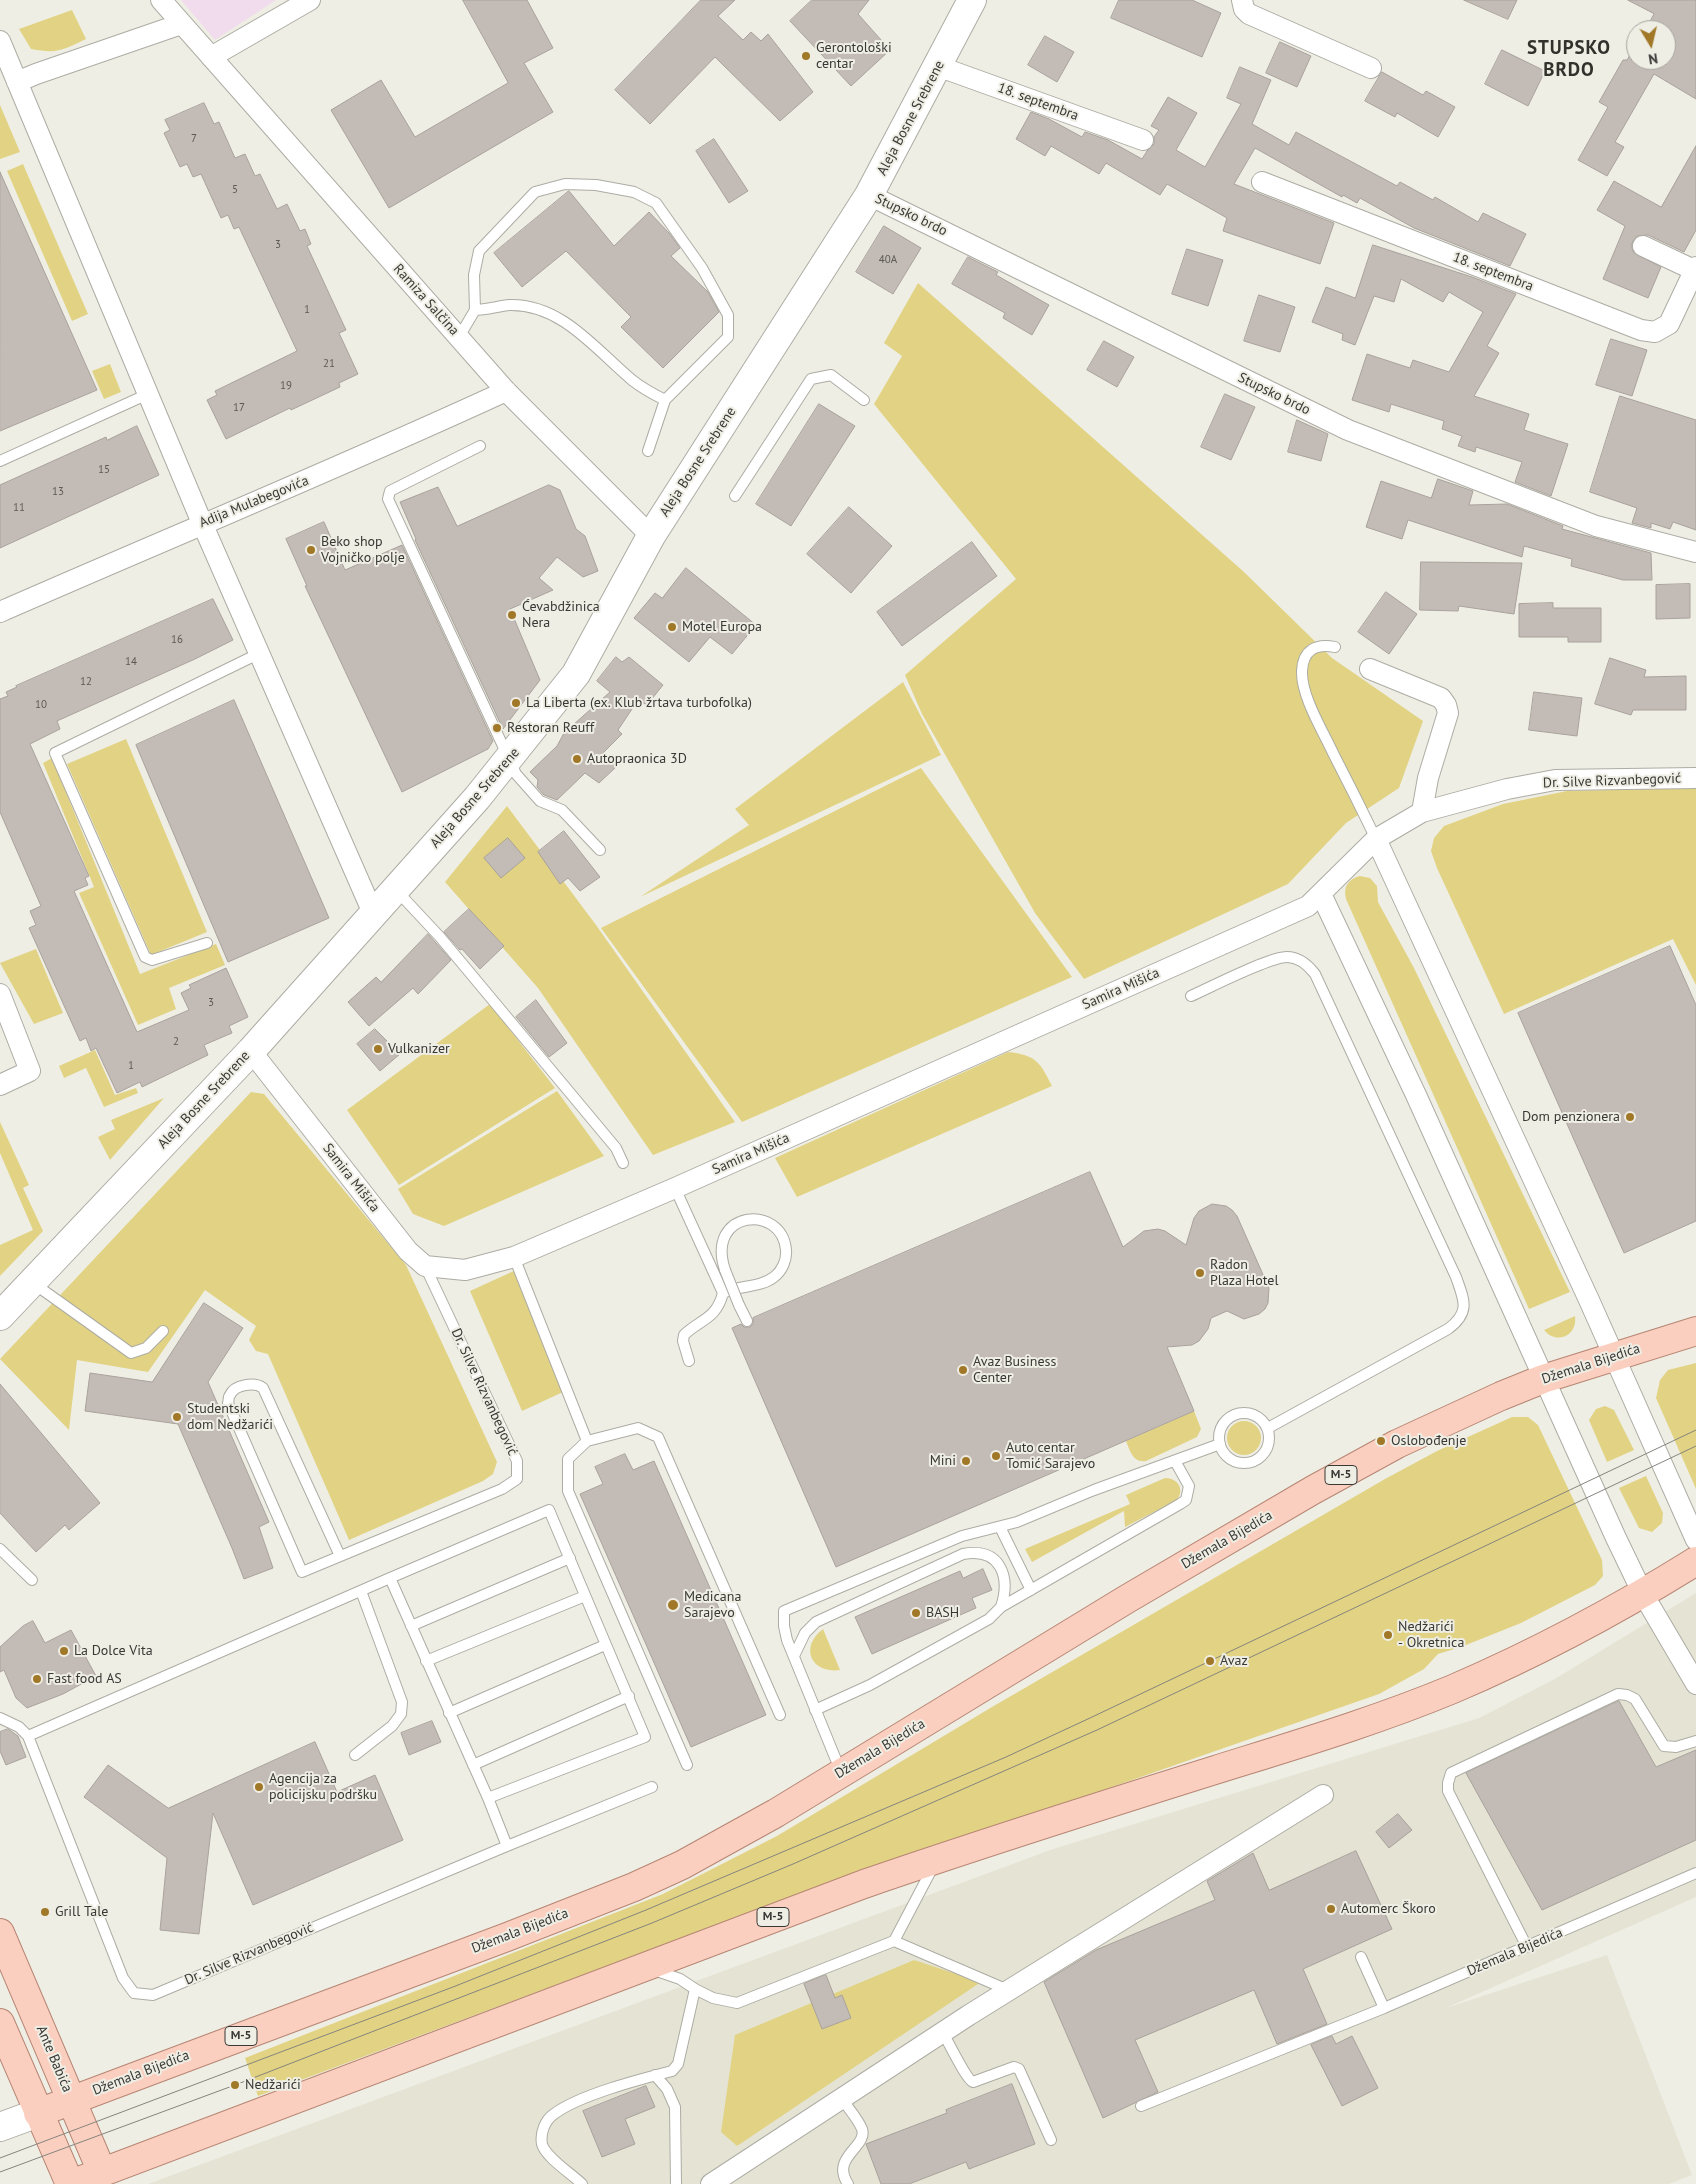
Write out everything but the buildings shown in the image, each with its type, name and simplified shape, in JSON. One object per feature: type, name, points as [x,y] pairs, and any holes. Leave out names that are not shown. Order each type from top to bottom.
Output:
[{"type":"main road","name":"Džemala Bijedića","points":[[38,2113],[507,1937],[634,1887],[682,1865],[734,1838],[1127,1599],[1313,1490],[1397,1444],[1543,1379],[1696,1331]]},
{"type":"main road","name":"M-5","points":[[0,2023],[38,2113],[71,2184],[105,2178],[404,2059],[792,1910],[938,1858],[1316,1739],[1382,1716],[1474,1679],[1643,1594],[1696,1561]]},
{"type":"main road","name":"Ante Babića","points":[[0,1933],[105,2178]]},
{"type":"street","name":"Ramiza Salčina","points":[[161,0],[506,391],[651,536]]},
{"type":"street","points":[[211,57],[310,0]]},
{"type":"street","name":"Aleja Bosne Srebrene","points":[[0,1316],[251,1051],[509,760],[576,674],[651,536],[869,195],[972,0]]},
{"type":"street","points":[[1242,0],[1244,9],[1249,14],[1371,68]]},
{"type":"street","points":[[17,82],[181,24]]},
{"type":"street","points":[[0,41],[202,523],[373,913]]},
{"type":"street","name":"18. septembra","points":[[934,74],[943,68],[1143,140]]},
{"type":"street","name":"18. septembra","points":[[1262,182],[1641,330],[1656,332],[1670,324],[1695,269],[1643,246]]},
{"type":"street","name":"Stupsko brdo","points":[[869,195],[1348,430],[1596,526],[1696,552]]},
{"type":"street","name":"Adija Mulabegovića","points":[[0,612],[202,523],[353,460],[506,391]]},
{"type":"street","points":[[1370,669],[1442,698],[1446,705],[1448,712],[1428,778],[1422,812]]},
{"type":"street","name":"Dr. Silve Rizvanbegović","points":[[1321,894],[1376,839],[1422,812],[1507,789],[1555,780],[1696,778]]},
{"type":"street","points":[[1376,839],[1589,1300],[1696,1540]]},
{"type":"street","points":[[1321,894],[1420,1104],[1543,1379],[1643,1594],[1696,1684]]},
{"type":"street","name":"Samira Mišića","points":[[251,1051],[408,1252],[425,1266],[465,1270],[514,1256],[676,1188],[1308,906],[1321,894]]},
{"type":"street","points":[[0,994],[30,1071],[0,1085]]},
{"type":"street","points":[[711,2184],[1009,1990],[1323,1795]]},
{"type":"street","points":[[0,2127],[38,2113]]},
{"type":"lane","points":[[459,337],[476,310],[474,275],[479,250],[536,192],[565,184],[596,185],[634,192],[656,203],[702,268],[728,315],[728,337],[664,400],[648,451]]},
{"type":"lane","points":[[476,310],[510,305],[532,308],[555,316],[578,331],[632,381],[664,400]]},
{"type":"lane","points":[[735,496],[811,379],[831,375],[864,400]]},
{"type":"lane","points":[[0,461],[148,394]]},
{"type":"lane","points":[[480,446],[390,491],[388,495],[516,774],[540,801],[562,810],[600,850]]},
{"type":"lane","points":[[1335,647],[1323,644],[1306,654],[1302,671],[1303,679],[1310,702],[1376,839]]},
{"type":"lane","points":[[207,943],[152,960],[145,957],[55,753],[260,653]]},
{"type":"lane","points":[[395,889],[459,959],[616,1148],[623,1163]]},
{"type":"lane","points":[[1191,996],[1275,959],[1295,958],[1310,967],[1315,974],[1456,1277],[1464,1302],[1461,1317],[1448,1329],[1268,1428]]},
{"type":"lane","points":[[676,1188],[723,1293],[720,1305],[712,1314],[684,1335],[683,1342],[689,1361]]},
{"type":"lane","points":[[723,1293],[740,1286],[760,1284],[776,1276],[781,1269],[786,1252],[782,1236],[770,1223],[753,1219],[736,1224],[729,1229],[721,1244],[720,1254],[725,1270],[740,1305],[747,1321]]},
{"type":"lane","points":[[514,1256],[587,1441]]},
{"type":"lane","name":"Dr. Silve Rizvanbegović","points":[[340,1556],[263,1388],[258,1384],[252,1384],[235,1389],[230,1395],[228,1403],[302,1572],[502,1489],[517,1479],[517,1461],[425,1266]]},
{"type":"lane","points":[[32,1283],[131,1353],[146,1348],[163,1331]]},
{"type":"lane","points":[[1240,1413],[1253,1414],[1259,1417],[1268,1428],[1270,1435],[1267,1450],[1262,1456],[1249,1463],[1234,1461],[1228,1457],[1220,1444],[1220,1431],[1223,1424],[1227,1419],[1240,1413]]},
{"type":"lane","points":[[688,1765],[568,1491],[568,1459],[587,1441],[638,1428],[658,1437],[780,1715]]},
{"type":"lane","points":[[841,1773],[814,1710],[794,1656],[784,1626],[784,1611],[962,1536],[1017,1522],[1094,1490],[1220,1444]]},
{"type":"lane","points":[[814,1710],[870,1685],[989,1619],[1001,1608],[1186,1500],[1189,1486],[1175,1461]]},
{"type":"lane","points":[[0,1718],[19,1727],[28,1736],[549,1510],[645,1737],[488,1798]]},
{"type":"lane","points":[[1000,1527],[1031,1590]]},
{"type":"lane","points":[[0,1550],[32,1580]]},
{"type":"lane","points":[[794,1656],[805,1632],[816,1622],[963,1554],[977,1551],[991,1556],[1000,1565],[1005,1595],[1001,1608]]},
{"type":"lane","points":[[411,1626],[570,1558]]},
{"type":"lane","points":[[390,1578],[488,1798],[507,1846]]},
{"type":"lane","points":[[356,1755],[392,1726],[401,1714],[402,1702],[361,1591]]},
{"type":"lane","points":[[426,1661],[585,1596]]},
{"type":"lane","points":[[449,1713],[605,1645]]},
{"type":"lane","points":[[1526,1947],[1448,1791],[1451,1773],[1618,1694],[1627,1695],[1635,1699],[1664,1746],[1676,1747],[1696,1741]]},
{"type":"lane","points":[[473,1764],[629,1696]]},
{"type":"lane","name":"Dr. Silve Rizvanbegović","points":[[28,1736],[123,1978],[134,1993],[153,1995],[652,1787]]},
{"type":"lane","points":[[643,1967],[680,1979],[713,1998],[737,2003],[894,1941],[938,1858]]},
{"type":"lane","name":"Džemala Bijedića","points":[[1141,2106],[1384,2008],[1696,1873]]},
{"type":"lane","points":[[894,1941],[1009,1990]]},
{"type":"lane","points":[[1361,1957],[1384,2008]]},
{"type":"lane","points":[[582,2184],[551,2158],[542,2145],[542,2128],[553,2114],[576,2102],[672,2071],[678,2064],[695,1989]]},
{"type":"lane","points":[[943,2033],[967,2079],[973,2082],[1014,2067],[1019,2069],[1051,2140]]},
{"type":"lane","points":[[655,2076],[667,2089],[675,2107],[676,2184]]},
{"type":"lane","points":[[842,2099],[862,2129],[862,2136],[843,2164],[842,2172],[848,2184]]},
{"type":"shaded area","points":[[181,0],[276,0],[215,40]]},
{"type":"shaded area","points":[[72,10],[86,39],[60,50],[31,49],[19,29]]},
{"type":"shaded area","points":[[0,105],[20,152],[0,159]]},
{"type":"shaded area","points":[[23,164],[88,314],[72,321],[7,171]]},
{"type":"shaded area","points":[[918,283],[1244,572],[1332,658],[1423,721],[1399,788],[1346,823],[1288,884],[1084,979],[1035,913],[922,714],[905,675],[1016,579],[874,404],[902,356],[884,343]]},
{"type":"shaded area","points":[[110,364],[121,392],[104,399],[92,371]]},
{"type":"shaded area","points":[[903,682],[941,755],[640,897],[749,825],[735,809]]},
{"type":"shaded area","points":[[126,739],[207,932],[151,955],[67,764]]},
{"type":"shaded area","points":[[52,758],[140,974],[216,944],[225,965],[169,988],[176,1009],[138,1025],[79,893],[94,887],[43,763]]},
{"type":"shaded area","points":[[921,768],[1072,977],[742,1122],[601,928]]},
{"type":"shaded area","points":[[1696,788],[1696,985],[1673,939],[1504,1014],[1431,851],[1434,838],[1444,826],[1503,804],[1567,791]]},
{"type":"shaded area","points":[[507,806],[596,925],[735,1122],[653,1155],[538,988],[445,882]]},
{"type":"shaded area","points":[[1360,876],[1370,878],[1377,886],[1378,902],[1414,968],[1570,1292],[1529,1309],[1346,899],[1345,891],[1347,884],[1352,879]]},
{"type":"shaded area","points":[[36,949],[63,1013],[34,1024],[0,963]]},
{"type":"shaded area","points":[[490,1004],[555,1088],[399,1185],[347,1110]]},
{"type":"shaded area","points":[[95,1050],[115,1095],[136,1088],[138,1093],[104,1107],[86,1068],[64,1078],[59,1066]]},
{"type":"shaded area","points":[[1008,1052],[1025,1055],[1036,1061],[1052,1086],[797,1197],[775,1158]]},
{"type":"shaded area","points":[[557,1091],[604,1156],[444,1226],[413,1214],[398,1189]]},
{"type":"shaded area","points":[[251,1092],[264,1094],[406,1265],[497,1462],[493,1474],[483,1481],[349,1540],[268,1354],[256,1351],[249,1340],[256,1326],[205,1290],[148,1372],[77,1360],[69,1430],[0,1359]]},
{"type":"shaded area","points":[[164,1098],[110,1160],[98,1137],[115,1129],[111,1120]]},
{"type":"shaded area","points":[[0,1122],[29,1185],[23,1188],[43,1231],[0,1276],[0,1245],[33,1230],[0,1153]]},
{"type":"shaded area","points":[[516,1270],[563,1392],[522,1411],[470,1291]]},
{"type":"shaded area","points":[[1575,1316],[1573,1329],[1565,1336],[1554,1337],[1544,1330]]},
{"type":"shaded area","points":[[1696,1363],[1696,1489],[1656,1398],[1660,1380],[1668,1370]]},
{"type":"shaded area","points":[[1605,1406],[1614,1410],[1634,1450],[1607,1462],[1589,1420],[1596,1409]]},
{"type":"shaded area","points":[[1194,1411],[1201,1429],[1197,1437],[1146,1461],[1135,1458],[1126,1441]]},
{"type":"shaded area","points":[[1512,1417],[1528,1417],[1538,1425],[1602,1560],[1603,1576],[1595,1585],[1521,1623],[1438,1654],[1424,1669],[1379,1694],[1072,1801],[899,1857],[258,2096],[245,2058],[663,1894],[777,1836],[992,1707],[1385,1479],[1437,1451]]},
{"type":"shaded area","points":[[1244,1421],[1251,1422],[1256,1426],[1260,1431],[1260,1445],[1256,1450],[1251,1454],[1244,1455],[1237,1454],[1232,1450],[1228,1445],[1227,1438],[1228,1431],[1232,1426],[1237,1422]]},
{"type":"shaded area","points":[[1646,1476],[1663,1513],[1662,1523],[1652,1532],[1639,1528],[1619,1488]]},
{"type":"shaded area","points":[[1165,1478],[1170,1478],[1179,1485],[1180,1492],[1177,1500],[1125,1527],[1124,1511],[1032,1562],[1025,1549],[1130,1504],[1126,1495]]},
{"type":"shaded area","points":[[1696,1593],[1696,1897],[1446,2008],[1607,1955],[1692,2175],[1669,2184],[148,2184],[1053,1849],[1479,1718],[1553,1680]]},
{"type":"shaded area","points":[[823,1629],[840,1670],[822,1668],[812,1658],[811,1644]]},
{"type":"shaded area","points":[[914,1960],[981,1982],[737,2146],[721,2132],[735,2035]]},
{"type":"tram line","points":[[0,2158],[453,1987],[646,1910],[1006,1757],[1696,1430]]},
{"type":"tram line","points":[[0,2172],[235,2085],[652,1923],[793,1864],[1097,1730],[1696,1446]]},
{"type":"place","name":"Gerontološki centar","points":[[806,56]]},
{"type":"place","name":"Beko shop Vojničko polje","points":[[311,550]]},
{"type":"place","name":"Ćevabdžinica Nera","points":[[512,615]]},
{"type":"place","name":"Motel Europa","points":[[672,627]]},
{"type":"place","name":"La Liberta (ex. Klub žrtava turbofolka)","points":[[516,703]]},
{"type":"place","name":"Restoran Reuff","points":[[497,728]]},
{"type":"place","name":"Autopraonica 3D","points":[[577,759]]},
{"type":"place","name":"Vulkanizer","points":[[378,1049]]},
{"type":"place","name":"Dom penzionera","points":[[1630,1117]]},
{"type":"place","name":"Radon Plaza Hotel","points":[[1200,1273]]},
{"type":"place","name":"Avaz Business Center","points":[[963,1370]]},
{"type":"place","name":"Studentski dom Nedžarići","points":[[177,1417]]},
{"type":"place","name":"Oslobođenje","points":[[1381,1441]]},
{"type":"place","name":"Auto centar Tomić Sarajevo","points":[[996,1456]]},
{"type":"place","name":"Mini","points":[[966,1461]]},
{"type":"place","name":"Medicana Sarajevo","points":[[673,1605]]},
{"type":"place","name":"BASH","points":[[916,1613]]},
{"type":"place","name":"Nedžarići - Okretnica","points":[[1388,1635]]},
{"type":"place","name":"La Dolce Vita","points":[[64,1651]]},
{"type":"place","name":"Avaz","points":[[1210,1661]]},
{"type":"place","name":"Fast food AS","points":[[37,1679]]},
{"type":"place","name":"Agencija za policijsku podršku","points":[[259,1787]]},
{"type":"place","name":"Automerc Škoro","points":[[1331,1909]]},
{"type":"place","name":"Grill Tale","points":[[45,1912]]},
{"type":"place","name":"Nedžarići","points":[[235,2085]]},
{"type":"district","name":"STUPSKO BRDO","points":[[1569,60]]}]
